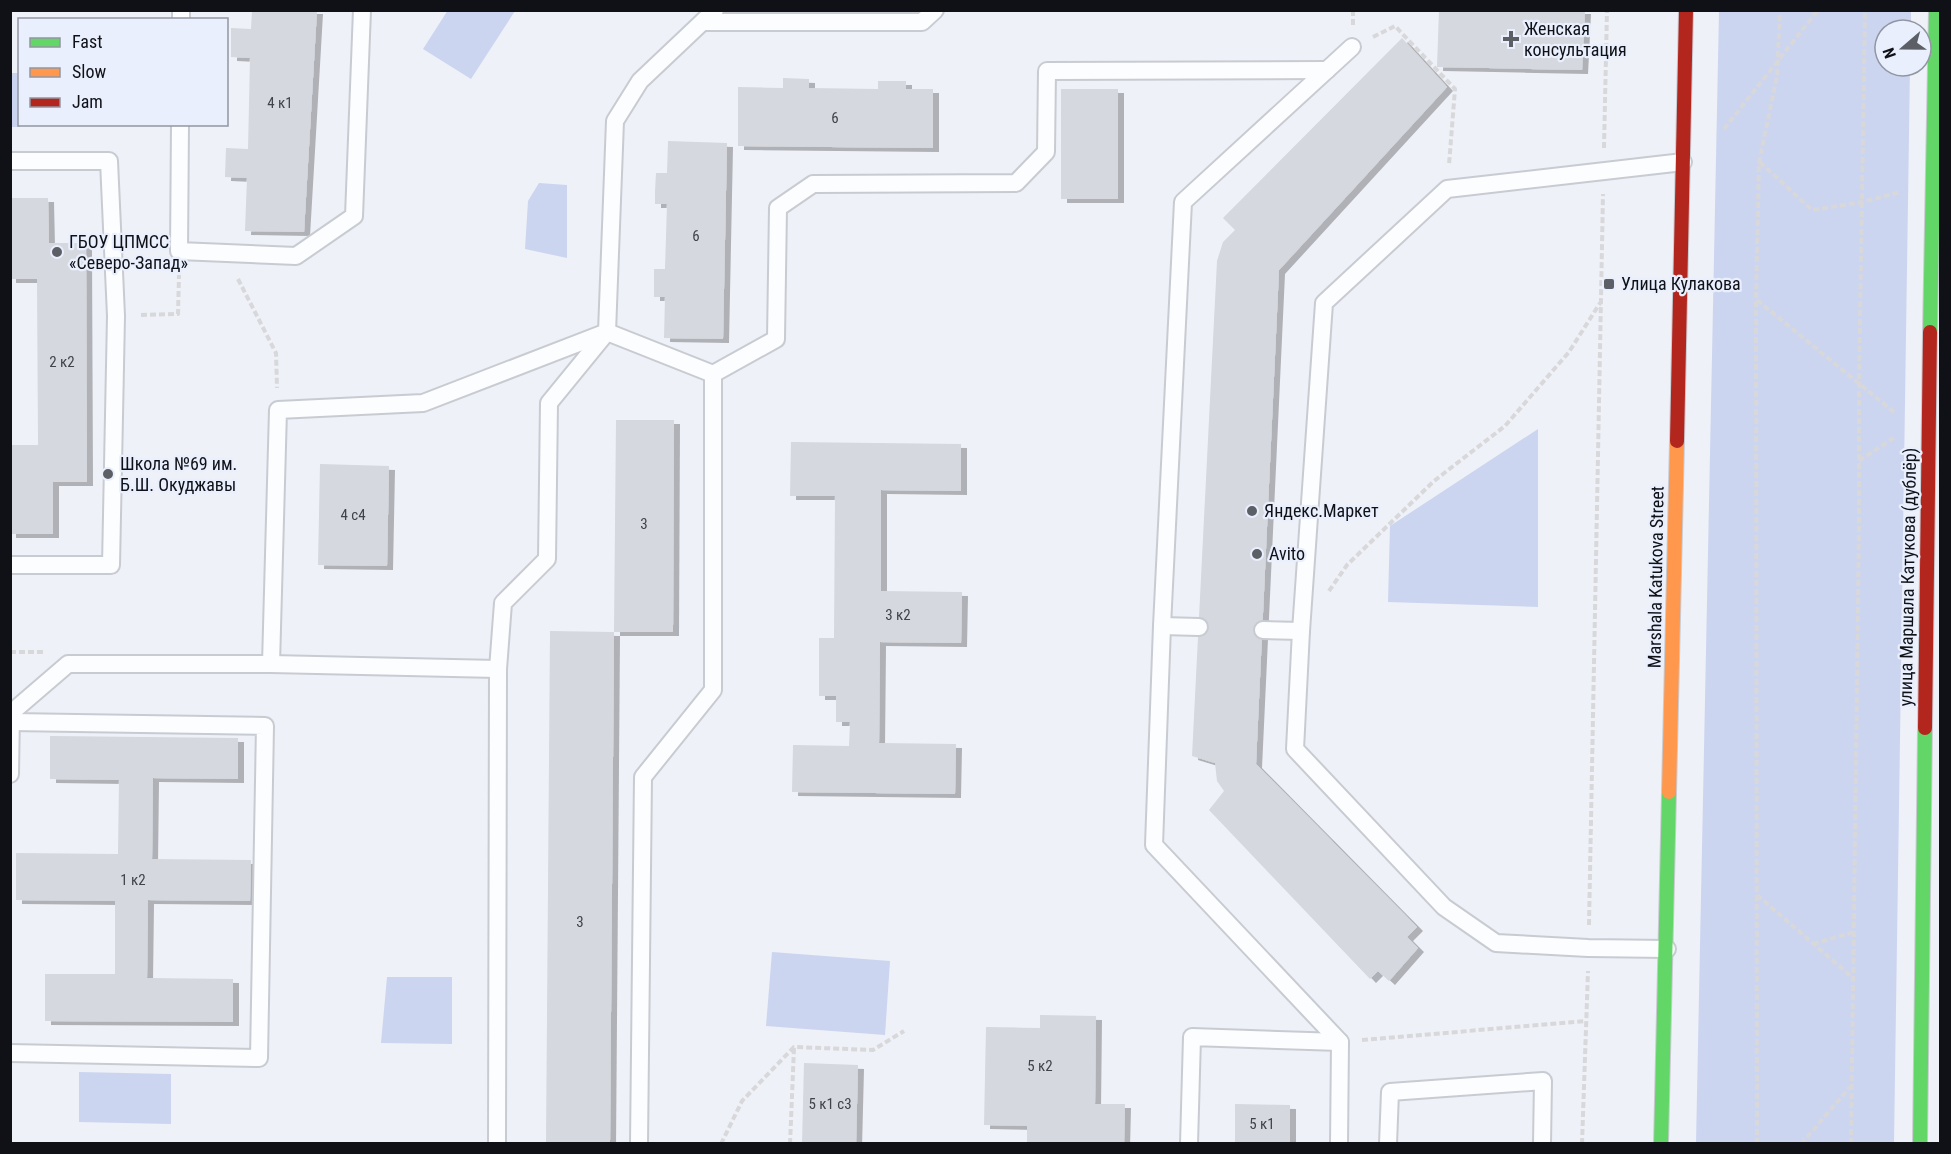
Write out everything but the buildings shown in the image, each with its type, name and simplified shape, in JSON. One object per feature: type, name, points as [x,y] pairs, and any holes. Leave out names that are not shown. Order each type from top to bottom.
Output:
[{"type":"main road","name":"Marshala Katukova Street","points":[[1661,1143],[1686,10]]},
{"type":"main road","name":"улица Маршала Катукова (дублёр)","points":[[1920,1143],[1928,426],[1936,10]]},
{"type":"lane","points":[[180,126],[179,251],[296,256],[354,216],[362,10]]},
{"type":"lane","points":[[497,1143],[498,669],[503,603],[547,559],[549,403],[607,332],[615,121],[640,81],[709,16],[922,22],[935,10]]},
{"type":"lane","points":[[1339,1143],[1340,1042],[1154,845],[1162,626],[1184,202],[1352,47]]},
{"type":"lane","points":[[713,374],[776,339],[778,208],[813,184],[1016,183],[1046,152],[1047,71],[1327,70]]},
{"type":"lane","points":[[10,161],[109,162],[116,316],[111,565],[10,565]]},
{"type":"lane","points":[[1666,949],[1496,944],[1444,907],[1295,749],[1324,303],[1447,189],[1683,162]]},
{"type":"lane","points":[[272,664],[278,410],[423,403],[607,332],[713,374]]},
{"type":"lane","points":[[639,1143],[643,777],[713,690],[713,374]]},
{"type":"lane","points":[[1162,626],[1199,627]]},
{"type":"lane","points":[[1263,630],[1301,631]]},
{"type":"lane","points":[[10,774],[11,712],[68,664],[272,664],[498,669]]},
{"type":"lane","points":[[10,1053],[259,1058],[265,726],[11,722]]},
{"type":"lane","points":[[1189,1143],[1192,1037],[1340,1042]]},
{"type":"lane","points":[[1388,1143],[1390,1092],[1543,1081],[1542,1143]]},
{"type":"path","points":[[1582,1143],[1607,10]]},
{"type":"path","points":[[1757,1143],[1756,300],[1759,162],[1777,76],[1780,10]]},
{"type":"path","points":[[1724,129],[1818,10]]},
{"type":"path","points":[[1851,1143],[1865,10]]},
{"type":"path","points":[[1352,47],[1395,26],[1455,89],[1447,189]]},
{"type":"path","points":[[1759,162],[1812,210],[1863,202],[1933,184]]},
{"type":"path","points":[[225,253],[276,353],[278,410]]},
{"type":"path","points":[[116,316],[178,314],[178,292]]},
{"type":"path","points":[[1756,300],[1910,426]]},
{"type":"path","points":[[1328,593],[1347,565],[1434,481],[1505,426],[1569,352],[1601,302]]},
{"type":"path","points":[[1859,461],[1910,426],[1928,426]]},
{"type":"path","points":[[1757,895],[1853,979]]},
{"type":"path","points":[[1813,944],[1854,932]]},
{"type":"path","points":[[1340,1042],[1586,1021]]},
{"type":"path","points":[[721,1143],[742,1101],[794,1047],[873,1050],[904,1031]]},
{"type":"path","points":[[790,1143],[794,1047]]},
{"type":"path","points":[[1801,1143],[1851,1085]]},
{"type":"shaded area","points":[[448,10],[515,11],[471,79],[423,49]]},
{"type":"shaded area","points":[[1719,11],[1911,11],[1911,18],[1873,18],[1873,78],[1910,78],[1894,1143],[1696,1143]]},
{"type":"shaded area","points":[[10,73],[18,73],[18,126],[20,127],[11,127]]},
{"type":"shaded area","points":[[539,183],[567,185],[567,258],[525,249],[528,201]]},
{"type":"shaded area","points":[[1538,429],[1538,607],[1388,602],[1390,526]]},
{"type":"shaded area","points":[[772,952],[890,961],[885,1035],[766,1026]]},
{"type":"shaded area","points":[[387,977],[452,977],[452,1044],[381,1043]]},
{"type":"shaded area","points":[[79,1072],[171,1074],[171,1124],[79,1122]]},
{"type":"traffic: fast","points":[[1930,332],[1936,10]]},
{"type":"traffic: fast","points":[[1920,1144],[1925,728]]},
{"type":"traffic: fast","points":[[1661,1144],[1669,792]]},
{"type":"traffic: slow","points":[[1669,792],[1677,441]]},
{"type":"traffic: jam","points":[[1677,441],[1686,10]]},
{"type":"traffic: jam","points":[[1925,728],[1930,332]]},
{"type":"place","name":"Женская консультация","points":[[1511,39]]},
{"type":"place","name":"ГБОУ ЦПМСС «Северо-Запад»","points":[[57,252]]},
{"type":"place","name":"Улица Кулакова","points":[[1609,284]]},
{"type":"place","name":"Школа №69 им. Б.Ш. Окуджавы","points":[[108,474]]},
{"type":"place","name":"Яндекс.Маркет","points":[[1252,511]]},
{"type":"place","name":"Avito","points":[[1257,554]]}]
